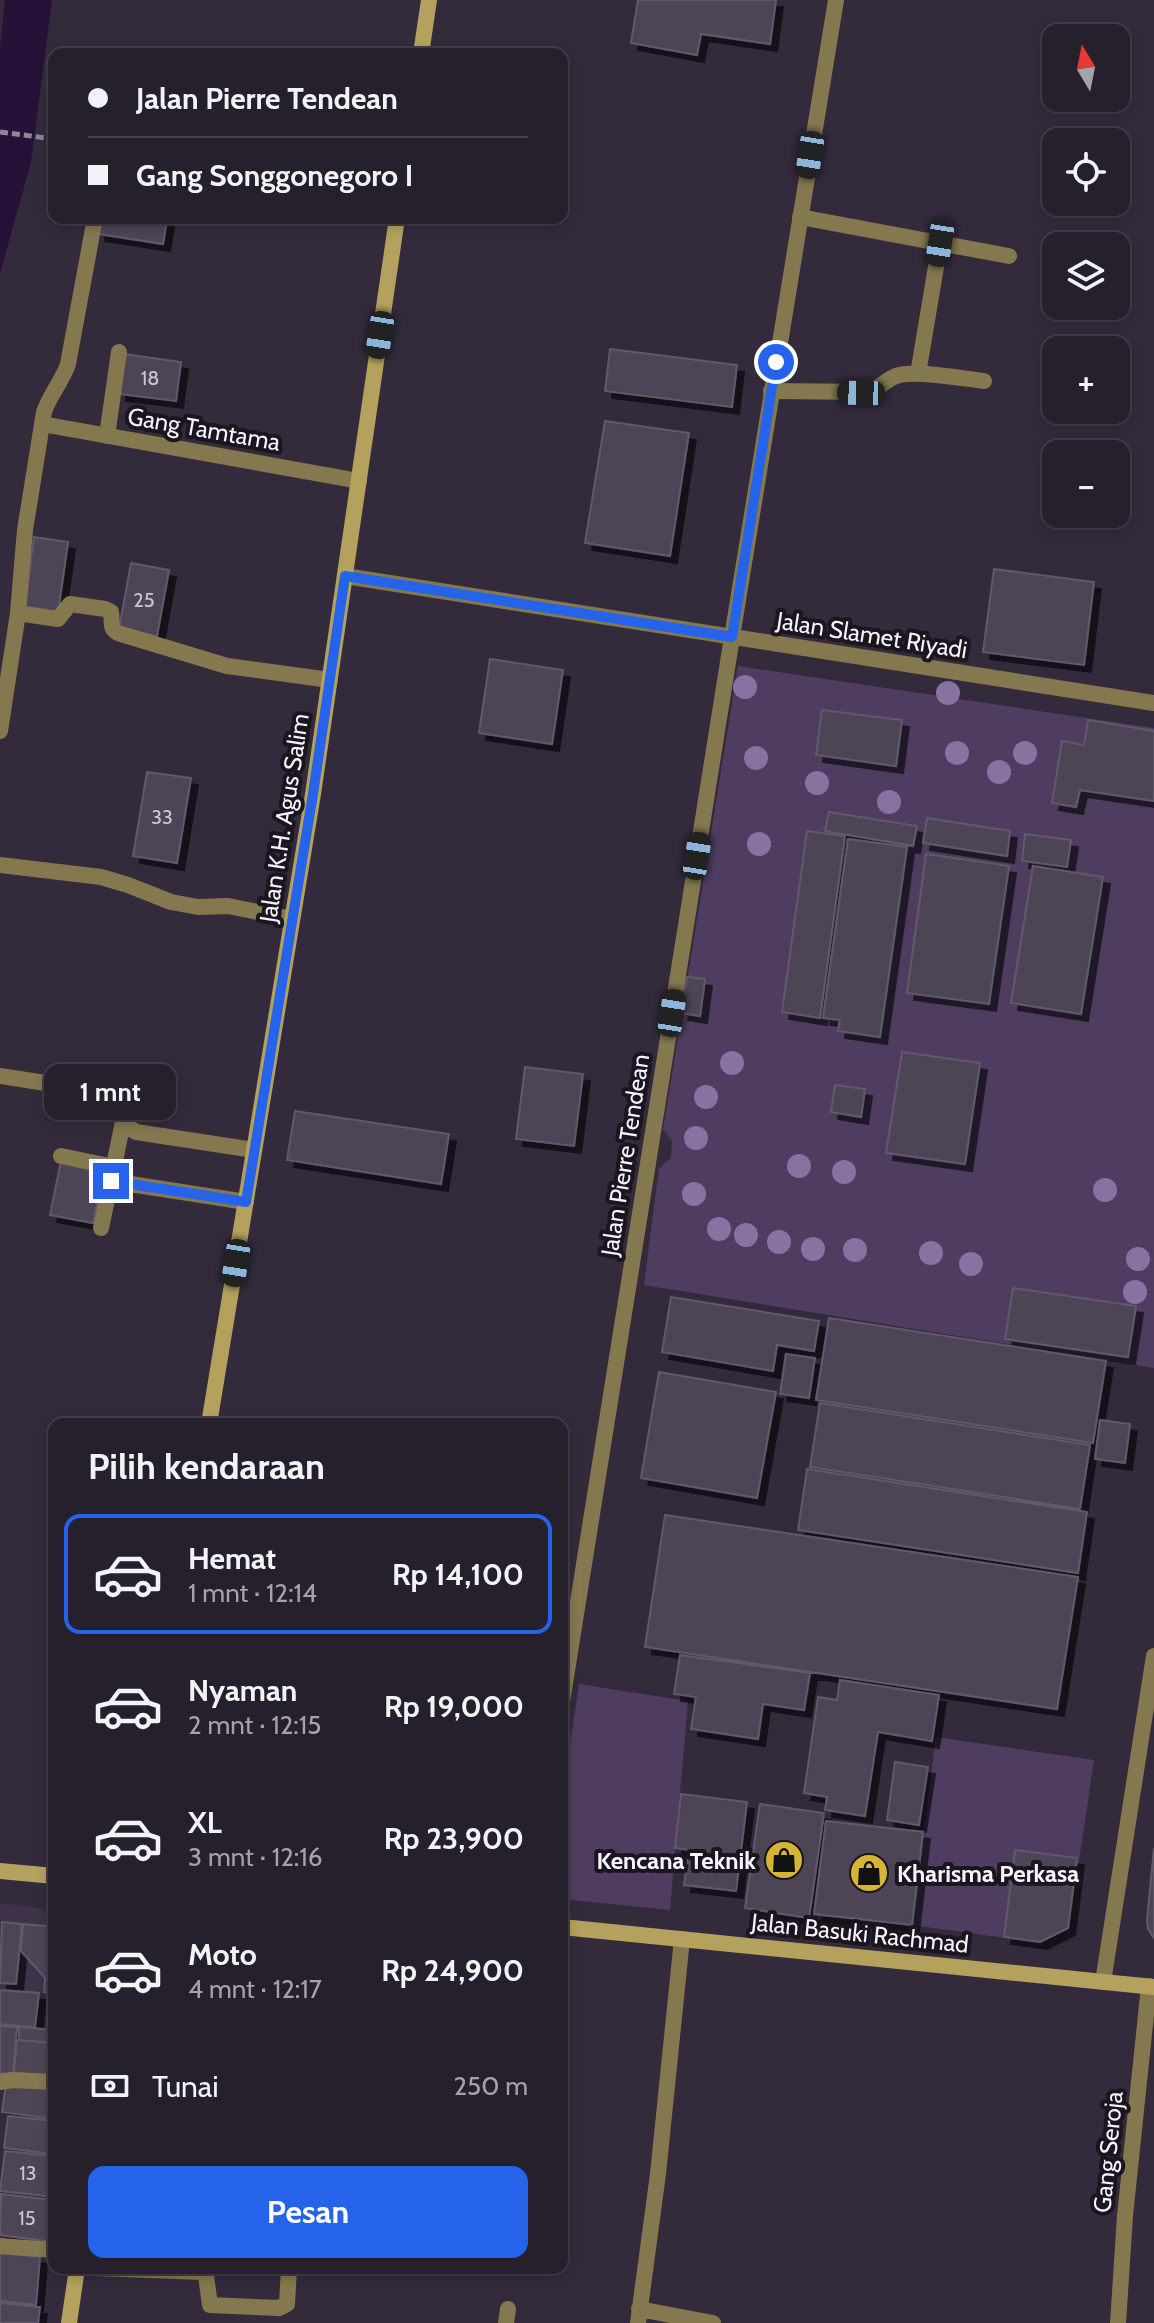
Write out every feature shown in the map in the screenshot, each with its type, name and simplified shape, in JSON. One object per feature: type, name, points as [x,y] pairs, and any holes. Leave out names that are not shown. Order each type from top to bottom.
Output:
[{"type":"street","points":[[422,48],[429,0]]},
{"type":"street","name":"Jalan Pierre Tendean","points":[[568,1664],[836,0]]},
{"type":"street","points":[[800,217],[1009,256]]},
{"type":"street","points":[[0,731],[7,643],[18,613],[25,530],[42,424],[46,405],[68,364],[94,224]]},
{"type":"street","name":"Jalan K.H. Agus Salim","points":[[210,1418],[330,680],[396,224]]},
{"type":"street","points":[[918,374],[940,243]]},
{"type":"street","points":[[107,436],[119,352]]},
{"type":"street","points":[[771,391],[869,392],[898,375],[918,374],[984,381]]},
{"type":"street","name":"Gang Tamtama","points":[[42,424],[359,481]]},
{"type":"street","name":"Jalan Slamet Riyadi","points":[[345,576],[1154,703]]},
{"type":"street","points":[[18,613],[58,619],[70,604],[105,609],[111,612],[114,631],[121,634],[227,666],[330,680]]},
{"type":"street","points":[[0,865],[101,877],[171,902],[198,907],[228,906],[292,919]]},
{"type":"street","points":[[0,1076],[103,1092],[112,1100],[123,1122],[136,1132],[254,1150]]},
{"type":"street","points":[[101,1228],[123,1122]]},
{"type":"street","points":[[61,1156],[112,1174],[246,1202]]},
{"type":"street","points":[[1103,1982],[1154,1656]]},
{"type":"street","points":[[0,1871],[48,1875]]},
{"type":"street","name":"Jalan Basuki Rachmad","points":[[568,1928],[1151,1987]]},
{"type":"street","points":[[682,1939],[658,2174],[638,2316],[713,2323]]},
{"type":"street","name":"Gang Seroja","points":[[1118,2323],[1127,2201],[1151,1987]]},
{"type":"street","points":[[0,2082],[48,2082]]},
{"type":"street","points":[[0,2246],[48,2250]]},
{"type":"street","points":[[69,2323],[76,2274]]},
{"type":"street","points":[[205,2274],[210,2305],[279,2308],[287,2304],[289,2274]]},
{"type":"path","points":[[0,132],[48,138]]},
{"type":"shaded area","points":[[5,0],[52,0],[31,162],[0,274],[0,48]]},
{"type":"shaded area","points":[[738,666],[1154,728],[1154,1368],[644,1285],[659,1168],[671,1158],[672,1141],[663,1130]]},
{"type":"shaded area","points":[[579,1684],[688,1701],[670,1910],[568,1900],[568,1758]]},
{"type":"shaded area","points":[[936,1737],[1094,1760],[1069,1929],[1041,1943],[912,1925]]},
{"type":"shaded area","points":[[0,1903],[38,1908],[48,1913],[48,1993],[0,1989]]},
{"type":"building","points":[[638,0],[776,0],[770,44],[701,34],[697,55],[631,43]]},
{"type":"building","points":[[99,224],[166,224],[163,244],[98,234]]},
{"type":"building","points":[[610,349],[737,365],[732,407],[605,391]]},
{"type":"building","points":[[124,354],[181,362],[176,401],[119,394]]},
{"type":"building","points":[[605,421],[689,433],[670,556],[585,543]]},
{"type":"building","points":[[34,537],[68,542],[58,613],[25,608]]},
{"type":"building","points":[[131,563],[169,570],[157,636],[119,629]]},
{"type":"building","points":[[994,569],[1094,582],[1084,665],[983,652]]},
{"type":"building","points":[[490,659],[563,670],[552,744],[479,733]]},
{"type":"building","points":[[822,710],[902,720],[896,766],[816,755]]},
{"type":"building","points":[[1088,720],[1154,731],[1154,801],[1080,790],[1076,807],[1052,803],[1062,741],[1084,745]]},
{"type":"building","points":[[147,772],[191,778],[177,863],[133,856]]},
{"type":"building","points":[[829,812],[917,826],[913,846],[825,831]]},
{"type":"building","points":[[927,818],[1010,831],[1007,856],[923,843]]},
{"type":"building","points":[[807,831],[845,836],[820,1018],[782,1012]]},
{"type":"building","points":[[1025,834],[1071,840],[1067,867],[1022,861]]},
{"type":"building","points":[[848,839],[907,847],[880,1037],[838,1031],[840,1020],[823,1018]]},
{"type":"building","points":[[926,854],[1009,866],[989,1004],[907,993]]},
{"type":"building","points":[[1033,866],[1103,877],[1081,1014],[1011,1003]]},
{"type":"building","points":[[687,977],[705,979],[700,1016],[681,1013]]},
{"type":"building","points":[[902,1052],[980,1063],[965,1164],[886,1153]]},
{"type":"building","points":[[525,1067],[583,1074],[574,1146],[516,1139]]},
{"type":"building","points":[[835,1085],[865,1089],[861,1117],[831,1112]]},
{"type":"building","points":[[295,1111],[449,1134],[441,1184],[287,1160]]},
{"type":"building","points":[[61,1161],[104,1170],[93,1223],[50,1215]]},
{"type":"building","points":[[1013,1288],[1136,1306],[1128,1357],[1005,1339]]},
{"type":"building","points":[[671,1297],[819,1321],[814,1351],[777,1345],[773,1371],[662,1352]]},
{"type":"building","points":[[829,1318],[1106,1361],[1093,1443],[816,1400]]},
{"type":"building","points":[[786,1354],[815,1358],[809,1398],[780,1394]]},
{"type":"building","points":[[659,1372],[776,1392],[757,1498],[641,1478]]},
{"type":"building","points":[[820,1403],[1090,1445],[1080,1509],[810,1467]]},
{"type":"building","points":[[1100,1420],[1130,1424],[1125,1463],[1095,1459]]},
{"type":"building","points":[[807,1469],[1087,1512],[1078,1573],[798,1530]]},
{"type":"building","points":[[665,1515],[1078,1577],[1057,1709],[645,1647]]},
{"type":"building","points":[[680,1655],[810,1673],[804,1710],[763,1704],[758,1739],[691,1729],[696,1697],[674,1694]]},
{"type":"building","points":[[840,1680],[939,1695],[932,1741],[878,1732],[865,1816],[825,1810],[827,1797],[804,1793],[818,1697],[837,1700]]},
{"type":"building","points":[[895,1762],[928,1767],[919,1825],[887,1820]]},
{"type":"building","points":[[681,1794],[747,1802],[736,1891],[684,1885],[689,1850],[675,1848]]},
{"type":"building","name":"Kencana Teknik","points":[[760,1804],[824,1813],[809,1918],[745,1908]]},
{"type":"building","name":"Kharisma Perkasa","points":[[826,1821],[923,1832],[912,1925],[814,1914]]},
{"type":"building","points":[[1154,1848],[1154,1938],[1147,1920]]},
{"type":"building","points":[[1015,1850],[1077,1858],[1068,1928],[1040,1942],[1004,1937]]},
{"type":"building","points":[[2,1922],[22,1924],[16,1984],[0,1983]]},
{"type":"building","points":[[23,1924],[48,1926],[48,1992],[44,1992],[45,1978],[21,1951]]},
{"type":"building","points":[[0,1990],[39,1993],[35,2027],[0,2024]]},
{"type":"building","points":[[0,2026],[17,2027],[13,2075],[0,2073]]},
{"type":"building","points":[[19,2027],[48,2029],[48,2042],[19,2040]]},
{"type":"building","points":[[17,2040],[48,2043],[48,2076],[14,2073]]},
{"type":"building","points":[[6,2083],[48,2087],[48,2118],[2,2112]]},
{"type":"building","points":[[8,2116],[48,2120],[48,2153],[4,2148]]},
{"type":"building","points":[[5,2151],[48,2155],[48,2196],[0,2191]]},
{"type":"building","points":[[1,2194],[48,2199],[48,2241],[0,2235]]},
{"type":"building","points":[[0,2253],[40,2257],[36,2305],[0,2301]]},
{"type":"building","points":[[0,2303],[40,2307],[38,2323],[0,2323]]},
{"type":"place","name":"Kencana Teknik","points":[[784,1860]]},
{"type":"place","name":"Kharisma Perkasa","points":[[869,1873]]},
{"type":"route","points":[[111,1181],[246,1202],[313,794],[345,576],[732,637],[776,362]]}]
